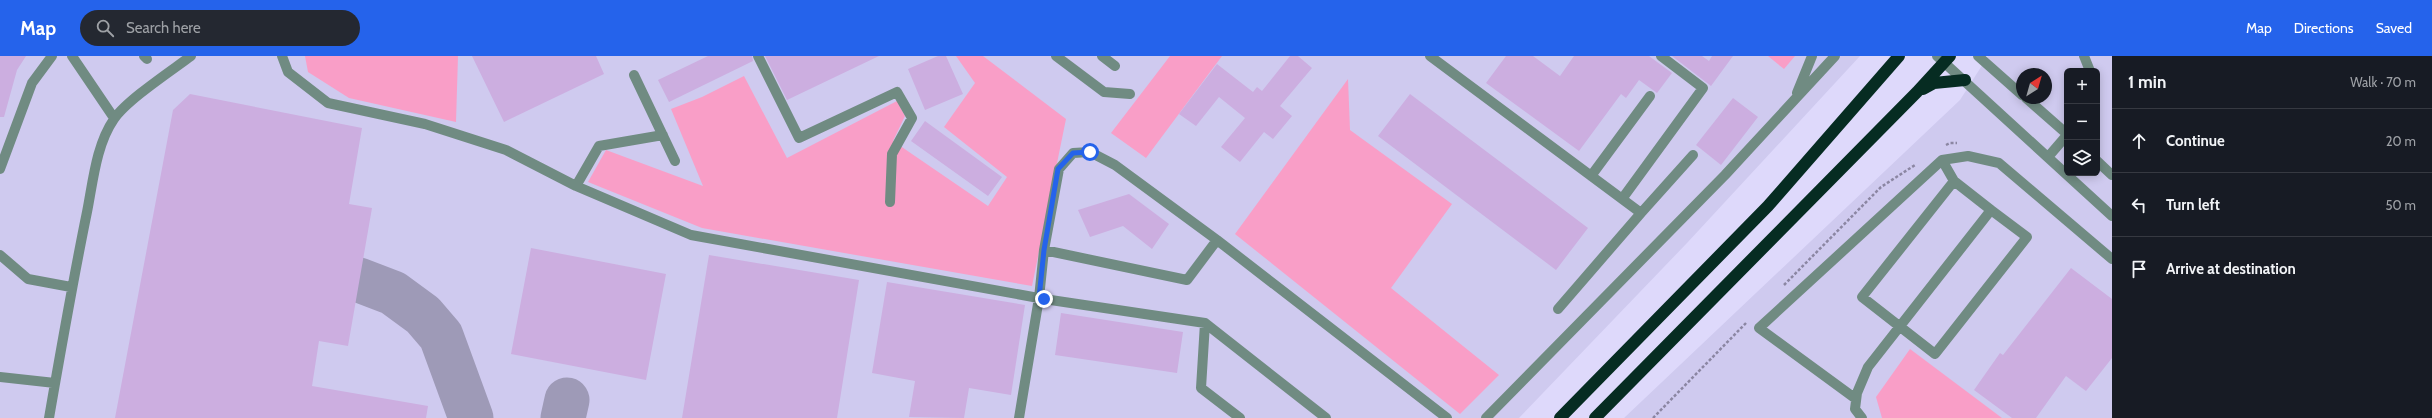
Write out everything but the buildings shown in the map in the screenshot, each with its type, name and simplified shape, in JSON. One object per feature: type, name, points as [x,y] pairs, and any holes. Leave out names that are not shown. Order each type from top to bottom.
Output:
[{"type":"highway","points":[[1886,70],[1891,56]]},
{"type":"highway","points":[[1560,418],[1768,206],[1899,56]]},
{"type":"highway","points":[[1595,418],[1917,92],[1944,58]]},
{"type":"highway","points":[[1917,92],[1934,83],[1965,80]]},
{"type":"street","points":[[0,169],[32,83],[52,56]]},
{"type":"street","points":[[72,56],[114,118]]},
{"type":"street","points":[[49,418],[71,287],[97,163],[105,136],[114,118],[127,105],[192,56]]},
{"type":"street","points":[[282,56],[288,72],[328,103],[425,124],[506,150],[576,186],[691,235],[1039,298],[1205,323],[1326,418]]},
{"type":"street","points":[[758,56],[800,138],[897,92],[912,118],[892,154],[890,202]]},
{"type":"street","points":[[1056,56],[1104,92],[1130,94]]},
{"type":"street","points":[[1102,56],[1116,66]]},
{"type":"street","points":[[1430,56],[1642,213]]},
{"type":"street","points":[[1622,199],[1704,88],[1661,56]]},
{"type":"street","points":[[1795,98],[1812,56]]},
{"type":"street","points":[[1486,418],[1725,175],[1835,56]]},
{"type":"street","points":[[1978,56],[2016,89]]},
{"type":"street","points":[[2084,56],[2089,68]]},
{"type":"street","points":[[1944,58],[1965,80],[2112,216]]},
{"type":"street","points":[[634,75],[675,161]]},
{"type":"street","points":[[1591,176],[1650,96]]},
{"type":"street","points":[[2033,104],[2064,132]]},
{"type":"street","points":[[576,186],[600,146],[663,135]]},
{"type":"street","points":[[2048,156],[2064,138]]},
{"type":"street","points":[[1019,418],[1039,298],[1044,250],[1058,169],[1073,153],[1090,152],[1115,165],[1216,240],[1448,418]]},
{"type":"street","points":[[1558,309],[1693,155]]},
{"type":"street","points":[[1856,399],[1759,328],[1942,160],[1968,156],[1999,163],[2112,259]]},
{"type":"street","points":[[1942,160],[1954,181],[2027,237],[1935,354],[1862,297],[1954,181]]},
{"type":"street","points":[[2100,164],[2112,175]]},
{"type":"street","points":[[1862,418],[1855,409],[1856,399],[1868,367],[1991,210]]},
{"type":"street","points":[[1044,250],[1187,280],[1216,240]]},
{"type":"street","points":[[0,255],[28,279],[71,287]]},
{"type":"street","points":[[1205,323],[1201,388],[1240,418]]},
{"type":"street","points":[[0,377],[55,383]]},
{"type":"shaded area","points":[[0,56],[1860,56],[1687,243],[1519,418],[0,418]]},
{"type":"shaded area","points":[[305,56],[458,56],[456,122],[349,98],[308,72]]},
{"type":"shaded area","points":[[956,56],[983,56],[1066,119],[1032,286],[702,228],[588,182],[606,150],[703,186],[671,109],[702,97],[744,76],[787,158],[897,101],[905,116],[893,141],[988,206],[1007,177],[944,127],[975,83]]},
{"type":"shaded area","points":[[1170,56],[1222,56],[1146,158],[1111,133]]},
{"type":"shaded area","points":[[1768,56],[1795,56],[1784,69]]},
{"type":"shaded area","points":[[1988,56],[2112,56],[2112,418],[1624,418],[1960,100]]},
{"type":"shaded area","points":[[1348,79],[1350,130],[1452,204],[1391,288],[1499,375],[1460,414],[1235,234]]},
{"type":"shaded area","points":[[1910,349],[2002,418],[1882,418],[1876,397]]},
{"type":"taxiway","points":[[359,280],[393,293],[423,315],[441,336],[471,418]]},
{"type":"taxiway","points":[[563,418],[567,400]]},
{"type":"route","points":[[1044,299],[1039,298],[1044,250],[1058,169],[1073,153],[1090,152]]}]
